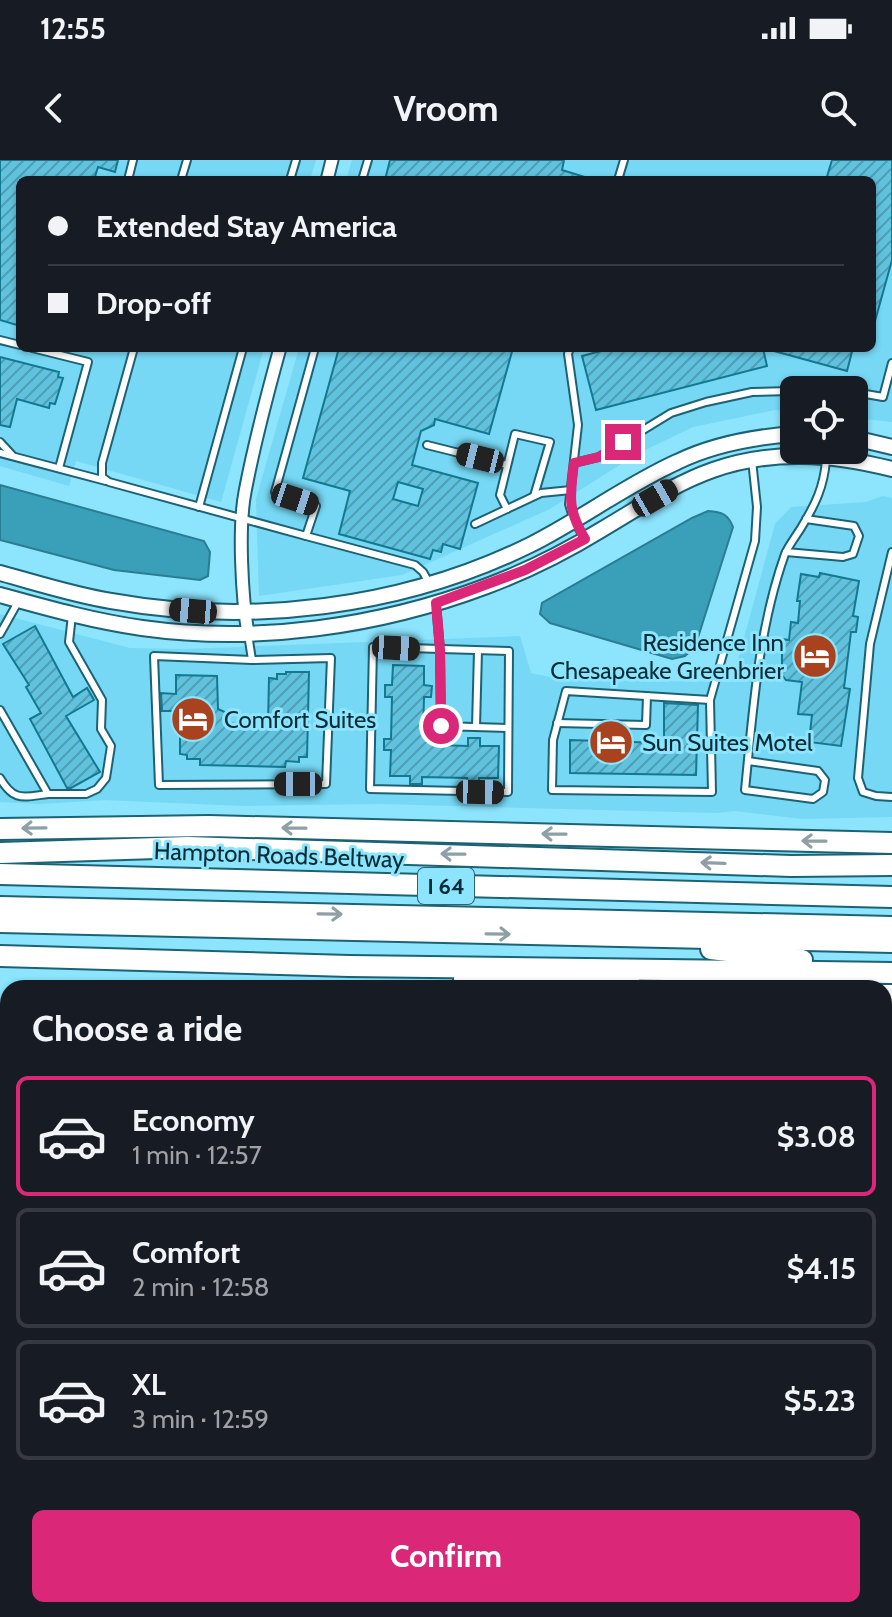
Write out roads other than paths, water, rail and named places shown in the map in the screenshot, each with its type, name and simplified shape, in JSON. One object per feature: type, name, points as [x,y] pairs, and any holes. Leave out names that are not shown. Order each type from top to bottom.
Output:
[{"type":"highway","points":[[0,829],[209,826],[892,843]]},
{"type":"highway","points":[[0,853],[188,847],[791,866],[892,865]]},
{"type":"highway","name":"Hampton Roads Beltway","points":[[0,874],[892,897]]},
{"type":"highway","points":[[0,886],[892,907]]},
{"type":"highway","points":[[0,907],[892,927]]},
{"type":"highway","name":"I 64","points":[[0,922],[892,942]]},
{"type":"highway","points":[[599,936],[892,971]]},
{"type":"highway","points":[[0,956],[349,966],[892,971]]},
{"type":"highway","points":[[0,967],[28,963],[123,961]]},
{"type":"highway","points":[[349,966],[478,980]]},
{"type":"street","points":[[248,634],[242,520],[244,493],[279,352]]},
{"type":"street","points":[[0,573],[109,601],[177,610],[245,613],[366,599],[429,583],[526,546],[677,462],[716,447],[780,435]]},
{"type":"street","points":[[868,441],[892,447]]},
{"type":"street","points":[[0,595],[72,615],[154,629],[248,634],[343,625],[436,603],[525,570],[673,488],[713,470],[780,456]]},
{"type":"street","points":[[867,464],[892,469]]},
{"type":"lane","points":[[48,352],[88,362],[59,468]]},
{"type":"lane","points":[[109,482],[100,471],[133,352]]},
{"type":"lane","points":[[199,507],[242,352]]},
{"type":"lane","points":[[306,536],[316,506],[275,492],[314,352]]},
{"type":"lane","points":[[569,352],[578,425],[569,504],[574,521],[585,539]]},
{"type":"lane","points":[[868,394],[883,397],[892,363]]},
{"type":"lane","points":[[574,463],[599,457],[671,413],[752,392],[780,391]]},
{"type":"lane","points":[[507,509],[500,495],[515,434],[550,442],[534,496]]},
{"type":"lane","points":[[0,442],[12,455]]},
{"type":"lane","points":[[427,445],[507,465]]},
{"type":"lane","points":[[0,453],[415,565],[429,583]]},
{"type":"lane","points":[[710,700],[566,691],[553,740],[552,790],[712,792],[710,700],[755,541],[757,507],[752,460]]},
{"type":"lane","points":[[748,761],[818,771],[825,780],[825,786],[819,797],[813,799],[745,790],[748,761],[760,646],[786,552],[817,502],[826,464]]},
{"type":"lane","points":[[475,524],[541,493],[571,490]]},
{"type":"lane","points":[[786,552],[843,557],[853,554],[859,536],[854,526],[806,519]]},
{"type":"lane","points":[[892,552],[870,644],[858,778],[863,792],[892,797]]},
{"type":"lane","points":[[0,634],[2,624],[19,600]]},
{"type":"lane","points":[[436,603],[441,726],[508,728]]},
{"type":"lane","points":[[0,778],[8,792],[20,797],[86,794],[97,789],[106,778],[111,746],[101,729],[102,700],[69,642],[72,615]]},
{"type":"lane","points":[[248,634],[252,660]]},
{"type":"lane","points":[[373,647],[478,651],[509,651],[508,792],[370,789],[373,647]]},
{"type":"lane","points":[[476,727],[478,651]]},
{"type":"lane","points":[[154,656],[252,660],[331,658],[326,784],[159,785],[154,656]]},
{"type":"lane","points":[[557,723],[646,725],[647,696]]},
{"type":"lane","points":[[0,710],[48,794]]},
{"type":"place","name":"Residence Inn Chesapeake Greenbrier","points":[[815,656]]},
{"type":"place","name":"Comfort Suites","points":[[193,719]]},
{"type":"place","name":"Sun Suites Motel","points":[[611,742]]}]
